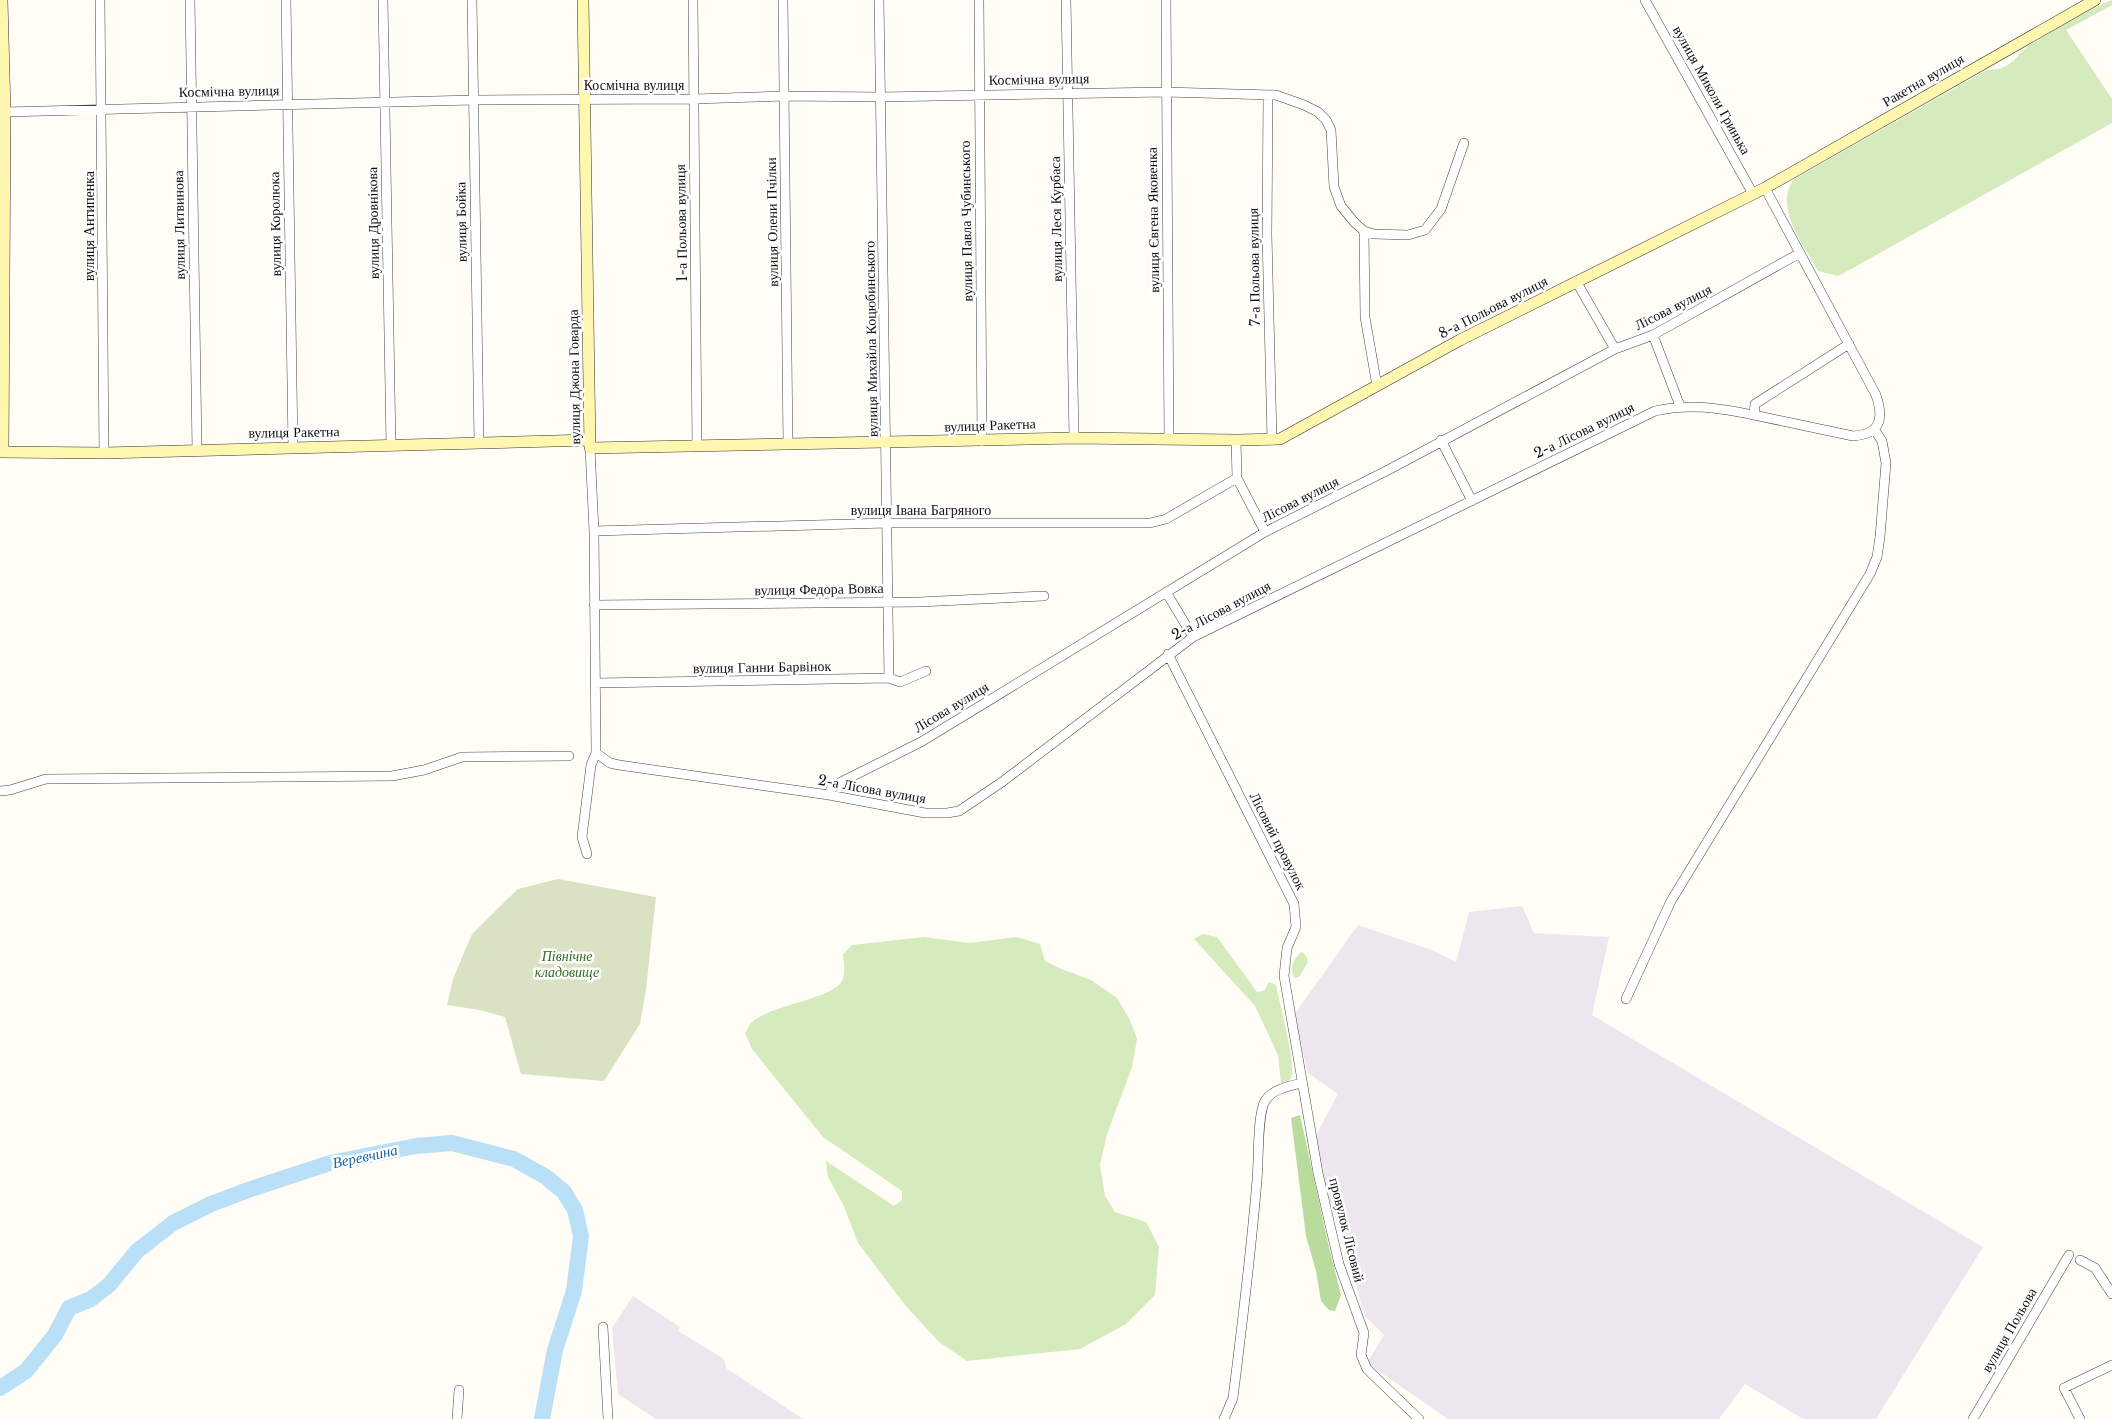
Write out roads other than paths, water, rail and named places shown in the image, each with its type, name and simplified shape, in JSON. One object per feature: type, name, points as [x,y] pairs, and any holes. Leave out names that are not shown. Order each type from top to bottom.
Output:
[{"type":"street","points":[[2,0],[2,452]]},
{"type":"street","name":"вулиця Антипенка","points":[[100,0],[104,453]]},
{"type":"street","name":"вулиця Литвинова","points":[[190,0],[197,450]]},
{"type":"street","name":"вулиця Королюка","points":[[286,0],[286,105],[293,446]]},
{"type":"street","name":"вулиця Дровнікова","points":[[383,0],[390,445]]},
{"type":"street","name":"вулиця Бойка","points":[[472,0],[479,443]]},
{"type":"street","name":"вулиця Джона Говарда","points":[[583,0],[590,444],[594,531],[596,753],[591,765],[582,837],[587,854]]},
{"type":"street","name":"1-а Польова вулиця","points":[[693,0],[698,446]]},
{"type":"street","name":"вулиця Олени Пчілки","points":[[783,0],[788,444]]},
{"type":"street","name":"вулиця Михайла Коцюбинського","points":[[879,0],[890,678]]},
{"type":"street","name":"вулиця Павла Чубинського","points":[[979,0],[978,95],[982,441]]},
{"type":"street","name":"вулиця Леся Курбаса","points":[[1066,0],[1074,438]]},
{"type":"street","name":"вулиця Євгена Яковенка","points":[[1166,0],[1165,92],[1169,440]]},
{"type":"street","name":"вулиця Миколи Гринька","points":[[1645,0],[1753,194]]},
{"type":"street","name":"Ракетна вулиця","points":[[1765,188],[2095,0]]},
{"type":"street","name":"Космічна вулиця","points":[[2,112],[473,100],[694,99],[785,96],[880,97],[1165,92],[1268,95],[1287,97],[1318,112],[1326,120],[1331,130],[1334,187],[1341,206],[1364,231]]},
{"type":"street","name":"7-а Польова вулиця","points":[[1268,95],[1267,235],[1272,440]]},
{"type":"street","points":[[1377,386],[1365,317],[1364,231],[1374,234],[1408,235],[1425,230],[1441,209],[1464,143]]},
{"type":"street","points":[[1626,999],[1671,901],[1870,574],[1877,557],[1886,462],[1882,440],[1874,429],[1880,416],[1878,402],[1765,188]]},
{"type":"street","name":"8-а Польова вулиця","points":[[1377,386],[1460,340],[1765,188]]},
{"type":"street","name":"Лісова вулиця","points":[[829,795],[831,788],[921,742],[1265,532],[1390,469],[1441,440],[1615,349],[1652,335],[1800,253]]},
{"type":"street","points":[[1576,281],[1615,349]]},
{"type":"street","points":[[1652,335],[1680,406]]},
{"type":"street","points":[[1754,415],[1755,404],[1849,344]]},
{"type":"street","name":"вулиця Ракетна","points":[[2,452],[104,453],[293,446],[479,443],[698,446],[1074,438],[1272,440],[1280,439],[1295,432],[1377,386]]},
{"type":"street","name":"2-а Лісова вулиця","points":[[596,753],[610,763],[619,765],[829,795],[926,813],[959,811],[1002,782],[1168,654],[1193,637],[1655,411],[1680,406],[1718,407],[1853,436],[1868,434],[1874,429]]},
{"type":"street","points":[[1236,440],[1238,478],[1265,532]]},
{"type":"street","points":[[1441,440],[1472,500]]},
{"type":"street","name":"вулиця Івана Багряного","points":[[594,531],[887,523],[1159,522],[1238,478]]},
{"type":"street","points":[[1166,592],[1193,637]]},
{"type":"street","name":"вулиця Федора Вовка","points":[[594,605],[888,602],[1044,596]]},
{"type":"street","name":"Лісовий провулок","points":[[1168,654],[1294,904],[1296,927],[1286,948],[1284,976],[1302,1083]]},
{"type":"street","name":"вулиця Ганни Барвінок","points":[[595,683],[890,678],[896,682],[903,682],[926,671]]},
{"type":"street","points":[[0,791],[10,790],[46,779],[392,776],[424,770],[462,757],[569,756]]},
{"type":"street","points":[[1224,1419],[1235,1388],[1257,1179],[1262,1109],[1266,1098],[1271,1094],[1282,1088],[1302,1083]]},
{"type":"street","name":"провулок Лісовий","points":[[1302,1083],[1318,1173],[1338,1264],[1364,1333],[1361,1348],[1363,1362],[1372,1374],[1419,1419]]},
{"type":"street","name":"вулиця Польова","points":[[1973,1419],[2069,1255]]},
{"type":"street","points":[[2080,1260],[2095,1268],[2112,1294]]},
{"type":"street","points":[[604,1327],[608,1419]]},
{"type":"street","points":[[2080,1419],[2064,1388],[2112,1364]]},
{"type":"street","points":[[457,1419],[459,1390]]},
{"type":"waterway","name":"Веревчина","points":[[0,1388],[26,1371],[55,1335],[69,1308],[91,1299],[109,1285],[137,1251],[173,1223],[211,1204],[330,1163],[416,1146],[452,1143],[514,1159],[546,1177],[564,1192],[575,1210],[581,1236],[574,1291],[555,1350],[542,1419]]},
{"type":"park label","name":"Північне кладовище","points":[[567,964]]}]
